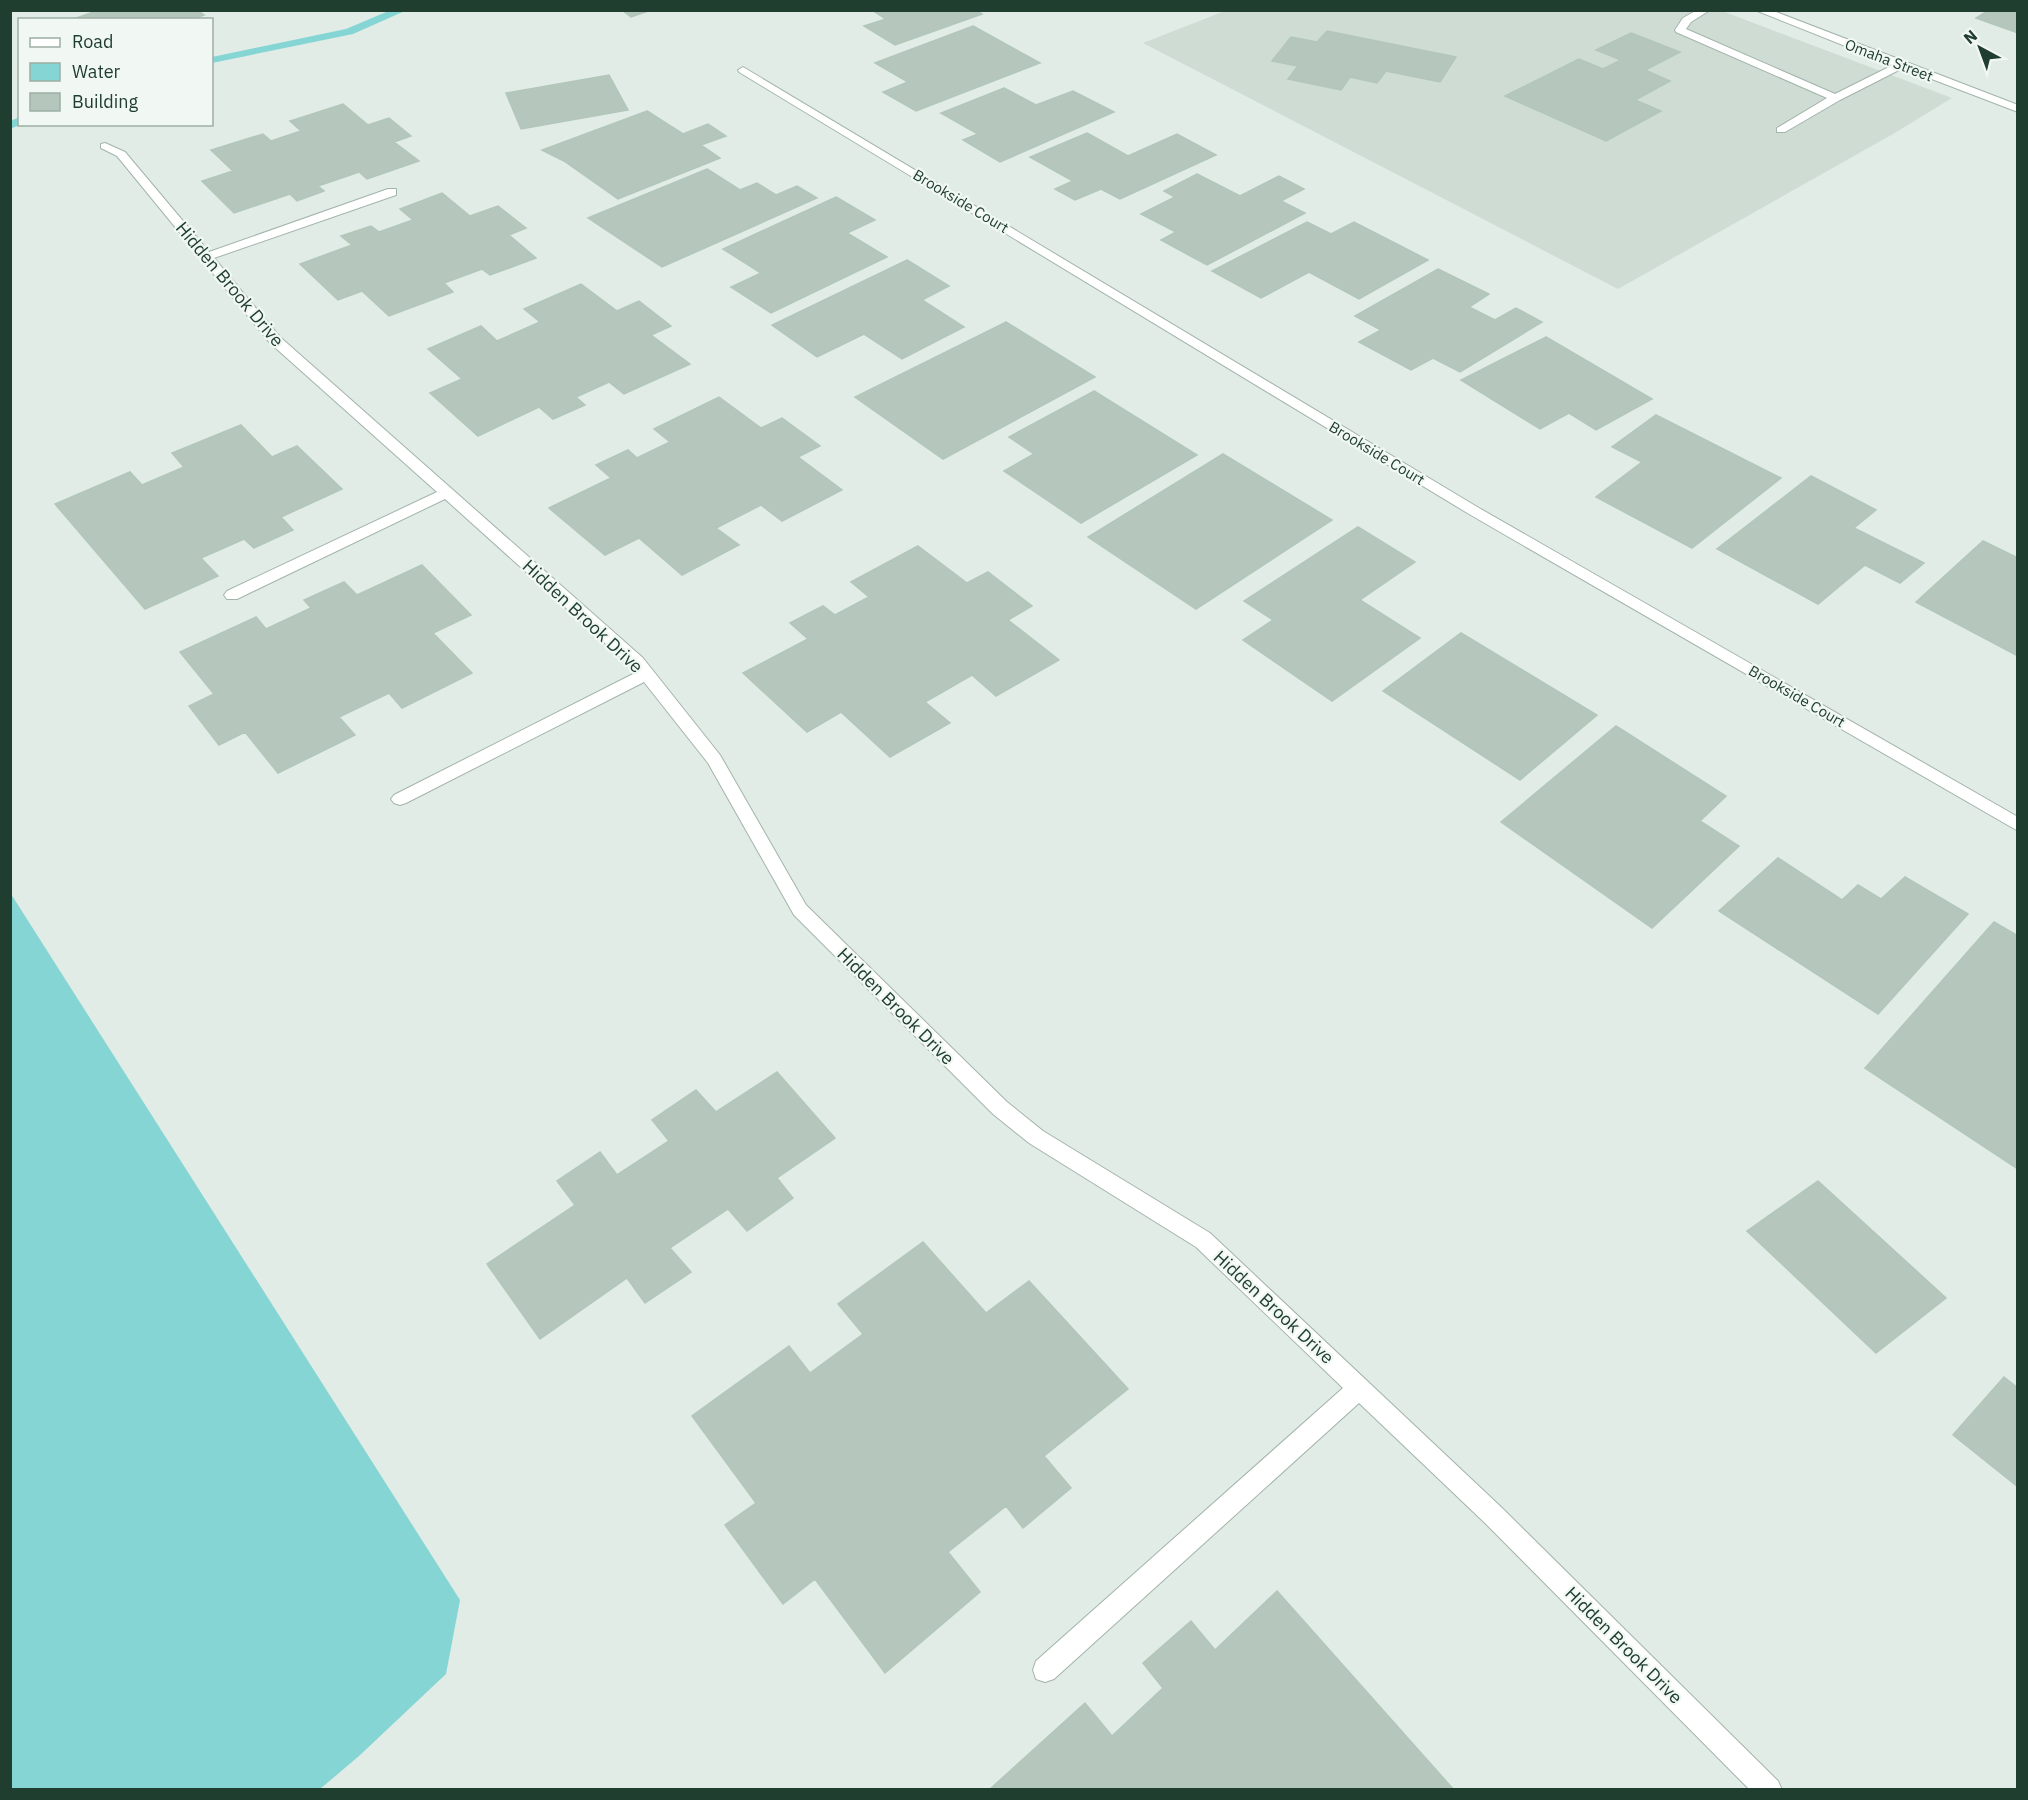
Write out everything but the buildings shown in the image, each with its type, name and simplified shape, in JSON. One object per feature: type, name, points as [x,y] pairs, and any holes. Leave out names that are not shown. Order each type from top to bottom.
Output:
[{"type":"street","points":[[1705,10],[1687,20],[1680,30],[1805,87],[1836,98]]},
{"type":"street","name":"Omaha Street","points":[[1760,10],[2018,109]]},
{"type":"street","points":[[1781,130],[1836,98],[1901,65]]},
{"type":"street","name":"Brookside Court","points":[[743,70],[1474,512],[2018,825]]},
{"type":"street","name":"Hidden Brook Drive","points":[[105,146],[121,154],[275,340],[637,662],[714,759],[800,910],[1000,1108],[1035,1137],[1203,1240],[1493,1515],[1769,1790]]},
{"type":"street","points":[[206,257],[392,192]]},
{"type":"street","points":[[232,595],[447,493]]},
{"type":"street","points":[[400,799],[647,674]]},
{"type":"street","points":[[1045,1670],[1360,1388]]},
{"type":"shaded area","points":[[1225,11],[1722,11],[1952,98],[1893,134],[1618,289],[1143,43]]},
{"type":"water","points":[[11,894],[460,1600],[446,1674],[359,1756],[320,1789],[11,1789]]},
{"type":"waterway","points":[[213,60],[349,32],[402,10]]},
{"type":"waterway","points":[[10,125],[18,122]]}]
